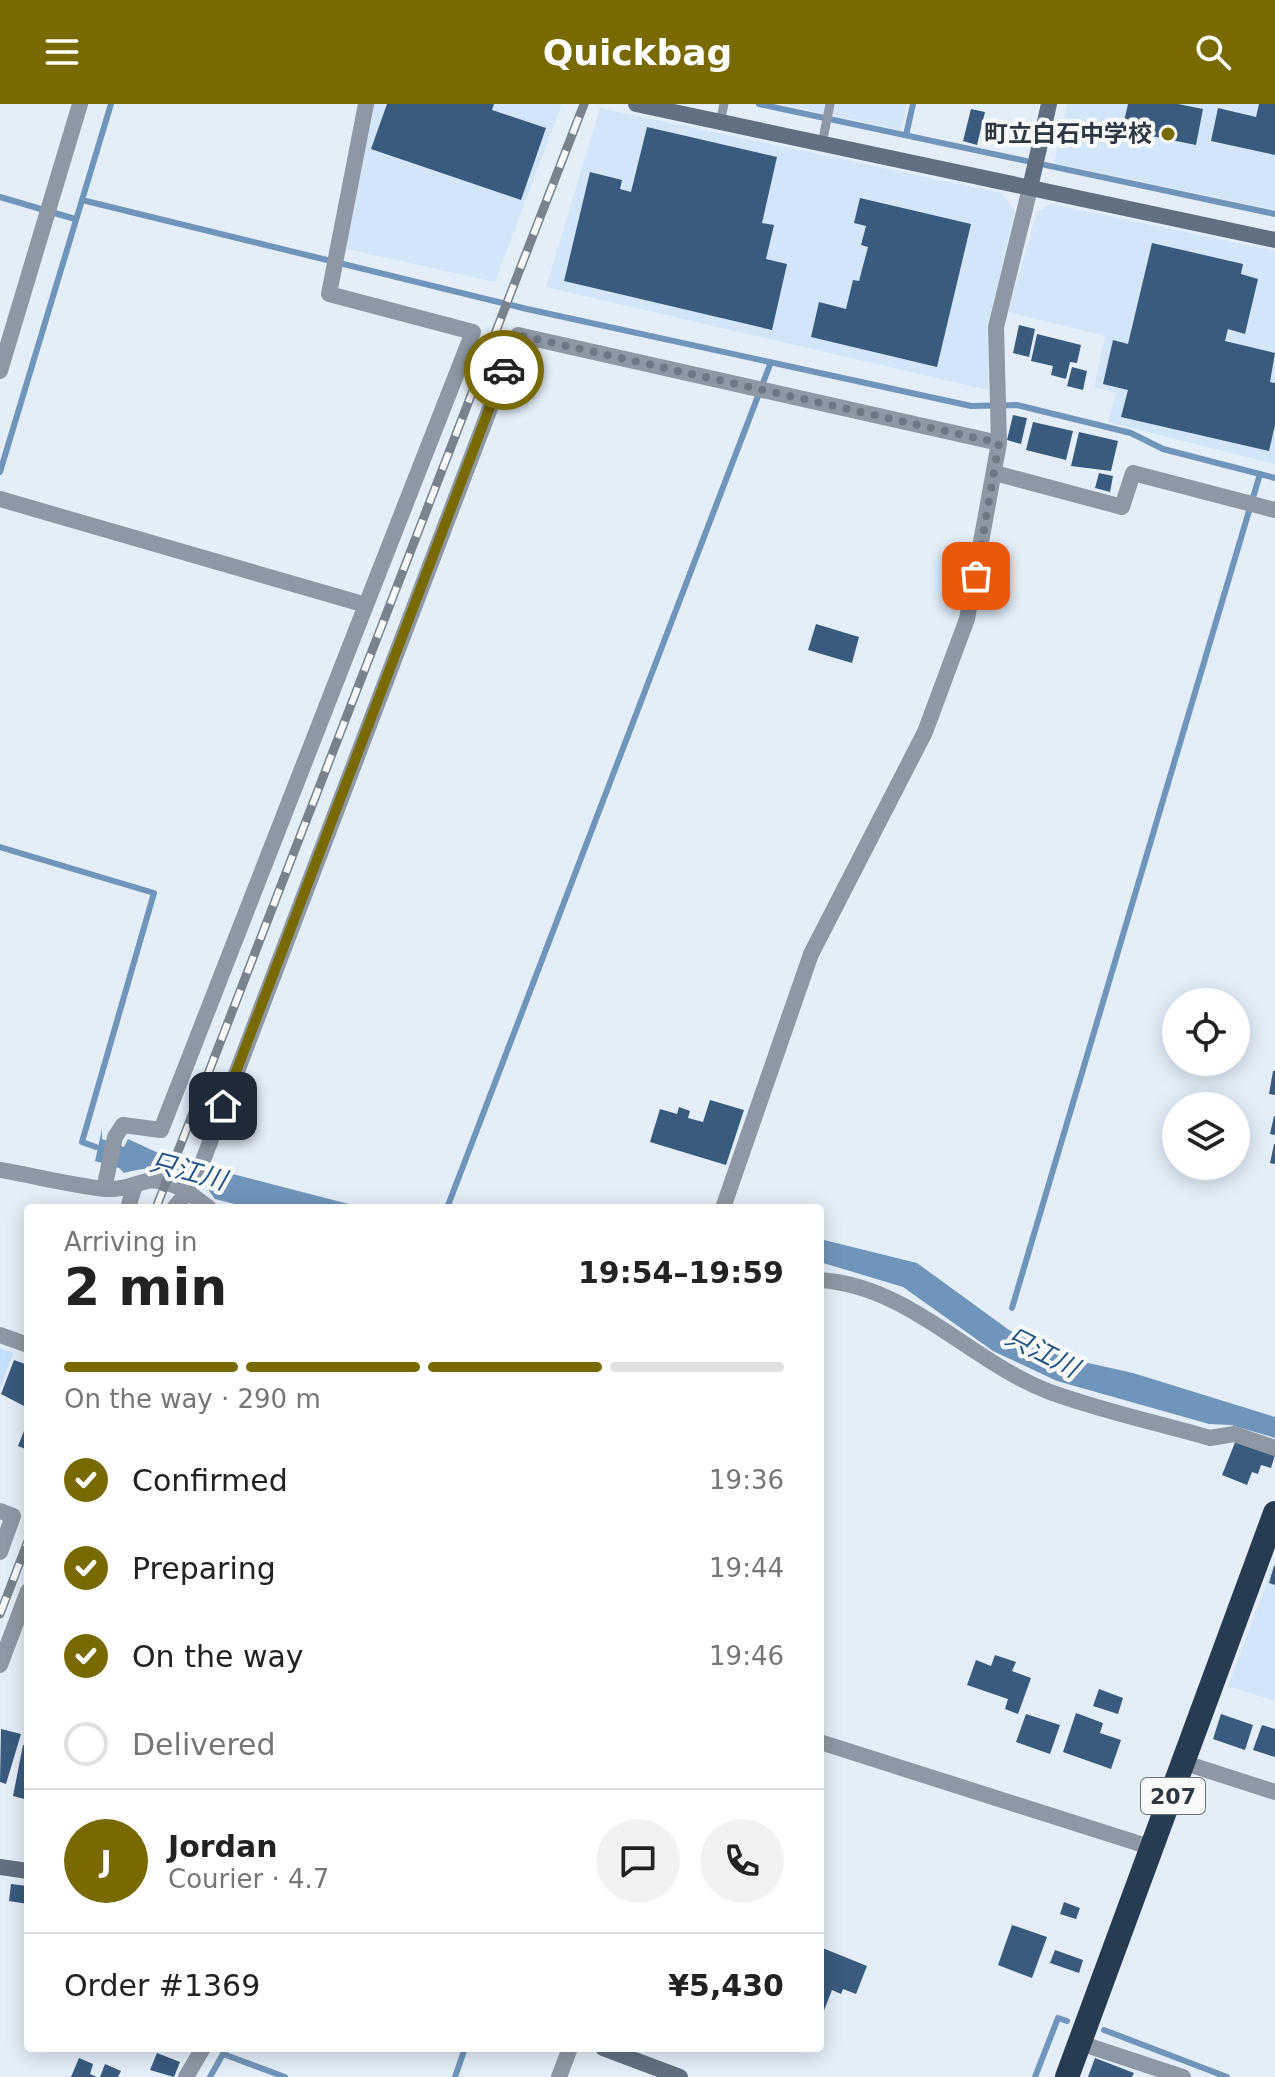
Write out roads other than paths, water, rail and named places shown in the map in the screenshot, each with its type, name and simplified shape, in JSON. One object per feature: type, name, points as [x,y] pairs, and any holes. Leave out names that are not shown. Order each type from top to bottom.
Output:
[{"type":"highway","name":"207","points":[[1067,2077],[1275,1513]]},
{"type":"street","points":[[0,371],[80,104]]},
{"type":"street","points":[[104,1189],[115,1137],[123,1125],[161,1130],[473,332],[329,294],[366,104]]},
{"type":"street","points":[[636,104],[722,111],[1030,188],[1275,240]]},
{"type":"street","points":[[724,1204],[811,954],[925,732],[967,619],[999,443],[996,327],[1049,104]]},
{"type":"street","points":[[177,1204],[190,1188],[201,1165],[518,335],[999,443]]},
{"type":"street","points":[[995,473],[1122,507],[1133,473],[1275,510]]},
{"type":"street","points":[[0,499],[366,605]]},
{"type":"street","points":[[0,1170],[104,1189],[134,1188],[148,1181],[190,1188],[205,1204]]},
{"type":"street","points":[[129,1204],[134,1188]]},
{"type":"street","points":[[824,1280],[846,1282],[907,1305],[978,1354],[1049,1392],[1210,1438],[1234,1434],[1275,1448]]},
{"type":"street","points":[[0,1335],[24,1344]]},
{"type":"street","points":[[0,1511],[13,1516],[0,1552]]},
{"type":"street","points":[[0,1665],[24,1602]]},
{"type":"street","points":[[824,1743],[1153,1848]]},
{"type":"street","points":[[1185,1763],[1275,1792]]},
{"type":"street","points":[[0,1867],[24,1870]]},
{"type":"street","points":[[1080,2043],[1183,2077]]},
{"type":"street","points":[[186,2077],[201,2052]]},
{"type":"street","points":[[559,2077],[568,2052]]},
{"type":"street","points":[[614,2052],[680,2077]]},
{"type":"lane","points":[[823,136],[829,108]]},
{"type":"water","name":"只江川","points":[[102,1129],[102,1139],[124,1147],[128,1139],[203,1171],[217,1170],[349,1204],[234,1204],[215,1199],[202,1181],[180,1177],[179,1172],[152,1168],[124,1173],[119,1168],[95,1161]]},
{"type":"water","name":"只江川","points":[[824,1240],[917,1263],[1009,1330],[1066,1358],[1133,1373],[1275,1417],[1275,1438],[1231,1425],[1209,1424],[1057,1381],[993,1351],[903,1287],[824,1263]]},
{"type":"waterway","points":[[0,472],[111,104]]},
{"type":"waterway","points":[[759,104],[1275,214]]},
{"type":"waterway","points":[[906,135],[913,104]]},
{"type":"waterway","points":[[0,197],[75,219]]},
{"type":"waterway","points":[[82,200],[527,309],[971,406],[1017,405],[1131,433],[1163,449],[1275,478]]},
{"type":"waterway","points":[[449,1204],[771,362]]},
{"type":"waterway","name":"只江川","points":[[1012,1308],[1260,474]]},
{"type":"waterway","points":[[0,847],[154,893],[82,1142],[96,1147]]},
{"type":"waterway","points":[[1035,2077],[1058,2018],[1067,2021]]},
{"type":"waterway","points":[[1104,2030],[1227,2077]]},
{"type":"waterway","points":[[455,2077],[464,2052]]},
{"type":"waterway","points":[[210,2077],[223,2054],[285,2077]]},
{"type":"railway","points":[[158,1204],[584,104]]},
{"type":"railway","points":[[0,1614],[24,1551]]},
{"type":"place","name":"町立白石中学校","points":[[1168,134]]}]
